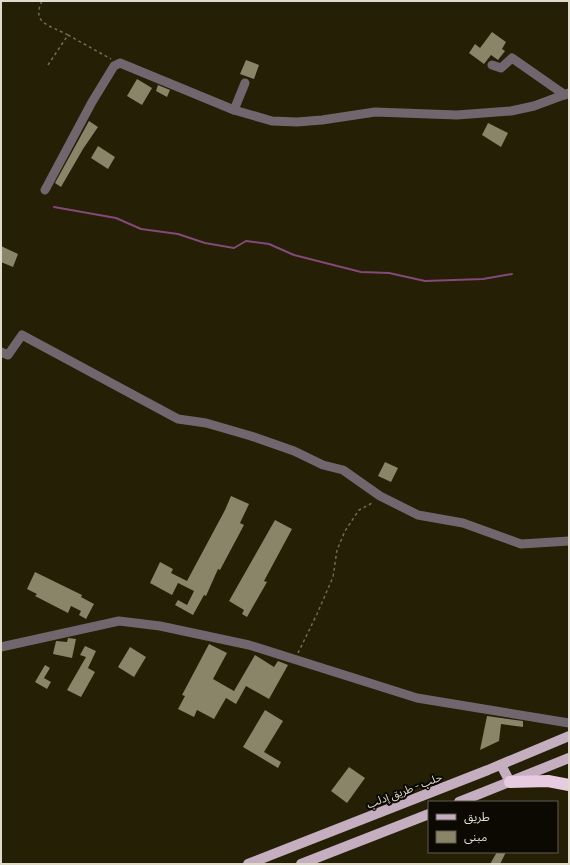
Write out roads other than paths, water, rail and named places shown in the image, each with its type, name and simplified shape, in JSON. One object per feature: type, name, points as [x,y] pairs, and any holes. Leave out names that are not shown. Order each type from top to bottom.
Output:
[{"type":"highway","points":[[510,782],[548,780],[569,786]]},
{"type":"main road","name":"حلب - طريق إدلب","points":[[248,864],[501,765],[569,736]]},
{"type":"main road","points":[[462,801],[569,758]]},
{"type":"main road","points":[[501,765],[510,782]]},
{"type":"main road","points":[[301,864],[428,814]]},
{"type":"street","points":[[492,65],[501,68],[512,58],[567,94]]},
{"type":"street","points":[[45,190],[92,102],[114,66],[120,63],[234,110],[272,121],[297,122],[375,112],[457,115],[511,111],[534,106],[567,94]]},
{"type":"street","points":[[234,110],[245,83]]},
{"type":"street","points":[[1,352],[8,356],[22,335],[178,419],[206,423],[251,436],[294,451],[323,465],[343,470],[380,496],[418,515],[463,522],[521,544],[569,540]]},
{"type":"street","points":[[1,647],[119,621],[160,626],[248,645],[418,698],[569,723]]},
{"type":"waterway","points":[[54,207],[116,218],[141,229],[178,234],[205,243],[234,248],[246,241],[269,244],[294,255],[361,272],[389,273],[425,281],[483,279],[512,274]]}]
